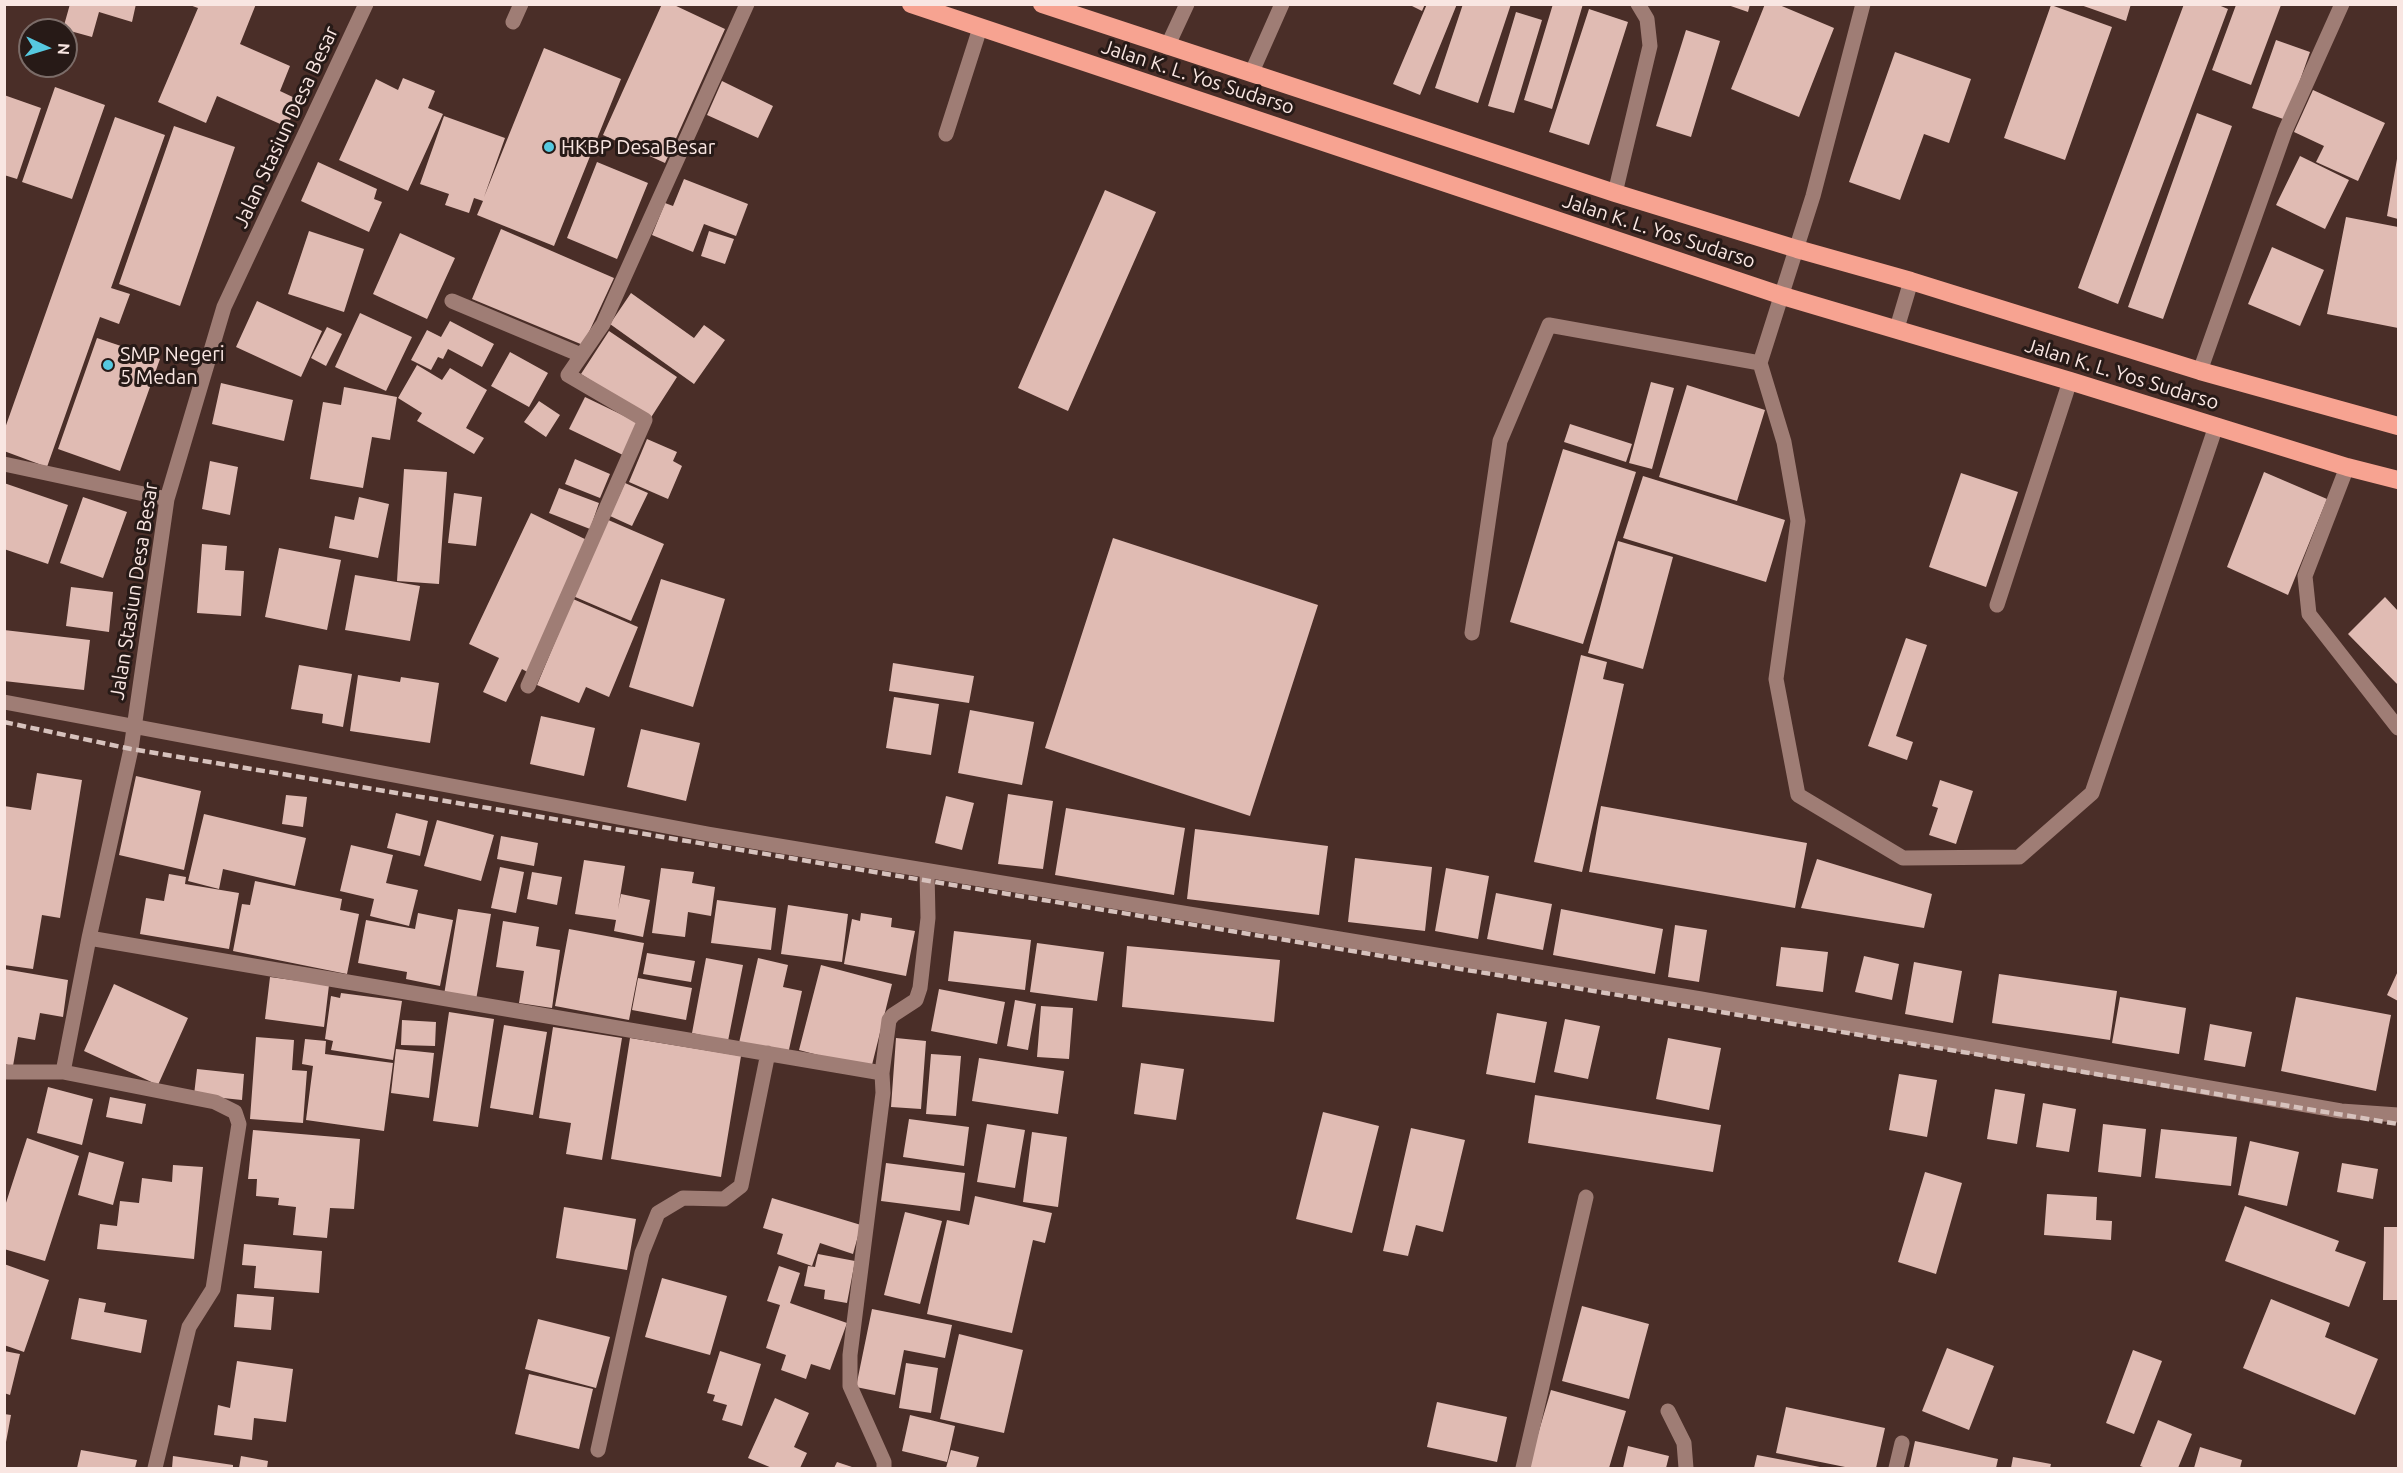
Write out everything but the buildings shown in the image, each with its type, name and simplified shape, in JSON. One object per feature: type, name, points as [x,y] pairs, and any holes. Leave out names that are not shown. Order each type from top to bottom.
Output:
[{"type":"highway","name":"Jalan K. L. Yos Sudarso","points":[[910,4],[1783,296],[1897,328],[2347,467],[2398,480]]},
{"type":"highway","name":"Jalan K. L. Yos Sudarso","points":[[1042,4],[1615,193],[1797,249],[1911,280],[2200,371],[2398,426]]},
{"type":"street","name":"Jalan Stasiun Desa Besar","points":[[63,1072],[89,938],[135,727],[167,499],[224,307],[366,4]]},
{"type":"street","points":[[513,22],[521,4]]},
{"type":"street","points":[[528,686],[645,420],[568,375],[603,324],[747,4]]},
{"type":"street","points":[[1167,47],[1187,4]]},
{"type":"street","points":[[1251,74],[1282,4]]},
{"type":"street","points":[[1615,193],[1650,46],[1647,19],[1638,4]]},
{"type":"street","points":[[1863,4],[1814,196],[1760,363],[1784,442],[1798,521],[1776,679],[1798,795],[1903,858],[2019,857],[2092,793],[2216,426]]},
{"type":"street","points":[[2200,371],[2285,131],[2342,4]]},
{"type":"street","points":[[946,134],[980,28]]},
{"type":"street","points":[[1897,328],[1911,280]]},
{"type":"street","points":[[453,301],[581,355]]},
{"type":"street","points":[[1472,633],[1500,441],[1549,325],[1760,363]]},
{"type":"street","points":[[1997,605],[2070,381]]},
{"type":"street","points":[[4,465],[167,499]]},
{"type":"street","points":[[2347,467],[2305,576],[2309,614],[2398,728]]},
{"type":"street","points":[[4,702],[696,832],[927,872],[1701,999],[2341,1111],[2398,1115]]},
{"type":"street","points":[[884,1468],[884,1462],[850,1386],[850,1355],[883,1093],[882,1073],[889,1020],[916,1000],[920,988],[928,918],[927,872]]},
{"type":"street","points":[[89,938],[882,1073]]},
{"type":"street","points":[[598,1450],[642,1252],[658,1213],[683,1198],[724,1199],[741,1186],[768,1053]]},
{"type":"street","points":[[4,1072],[63,1072],[215,1102],[235,1112],[239,1124],[213,1289],[189,1327],[155,1468]]},
{"type":"street","points":[[1523,1468],[1586,1197]]},
{"type":"street","points":[[1668,1411],[1684,1443],[1686,1468]]},
{"type":"street","points":[[1896,1468],[1902,1443]]},
{"type":"railway","points":[[4,722],[131,749],[2398,1124]]},
{"type":"place","name":"HKBP Desa Besar","points":[[549,147]]},
{"type":"place","name":"SMP Negeri 5 Medan","points":[[108,365]]}]
